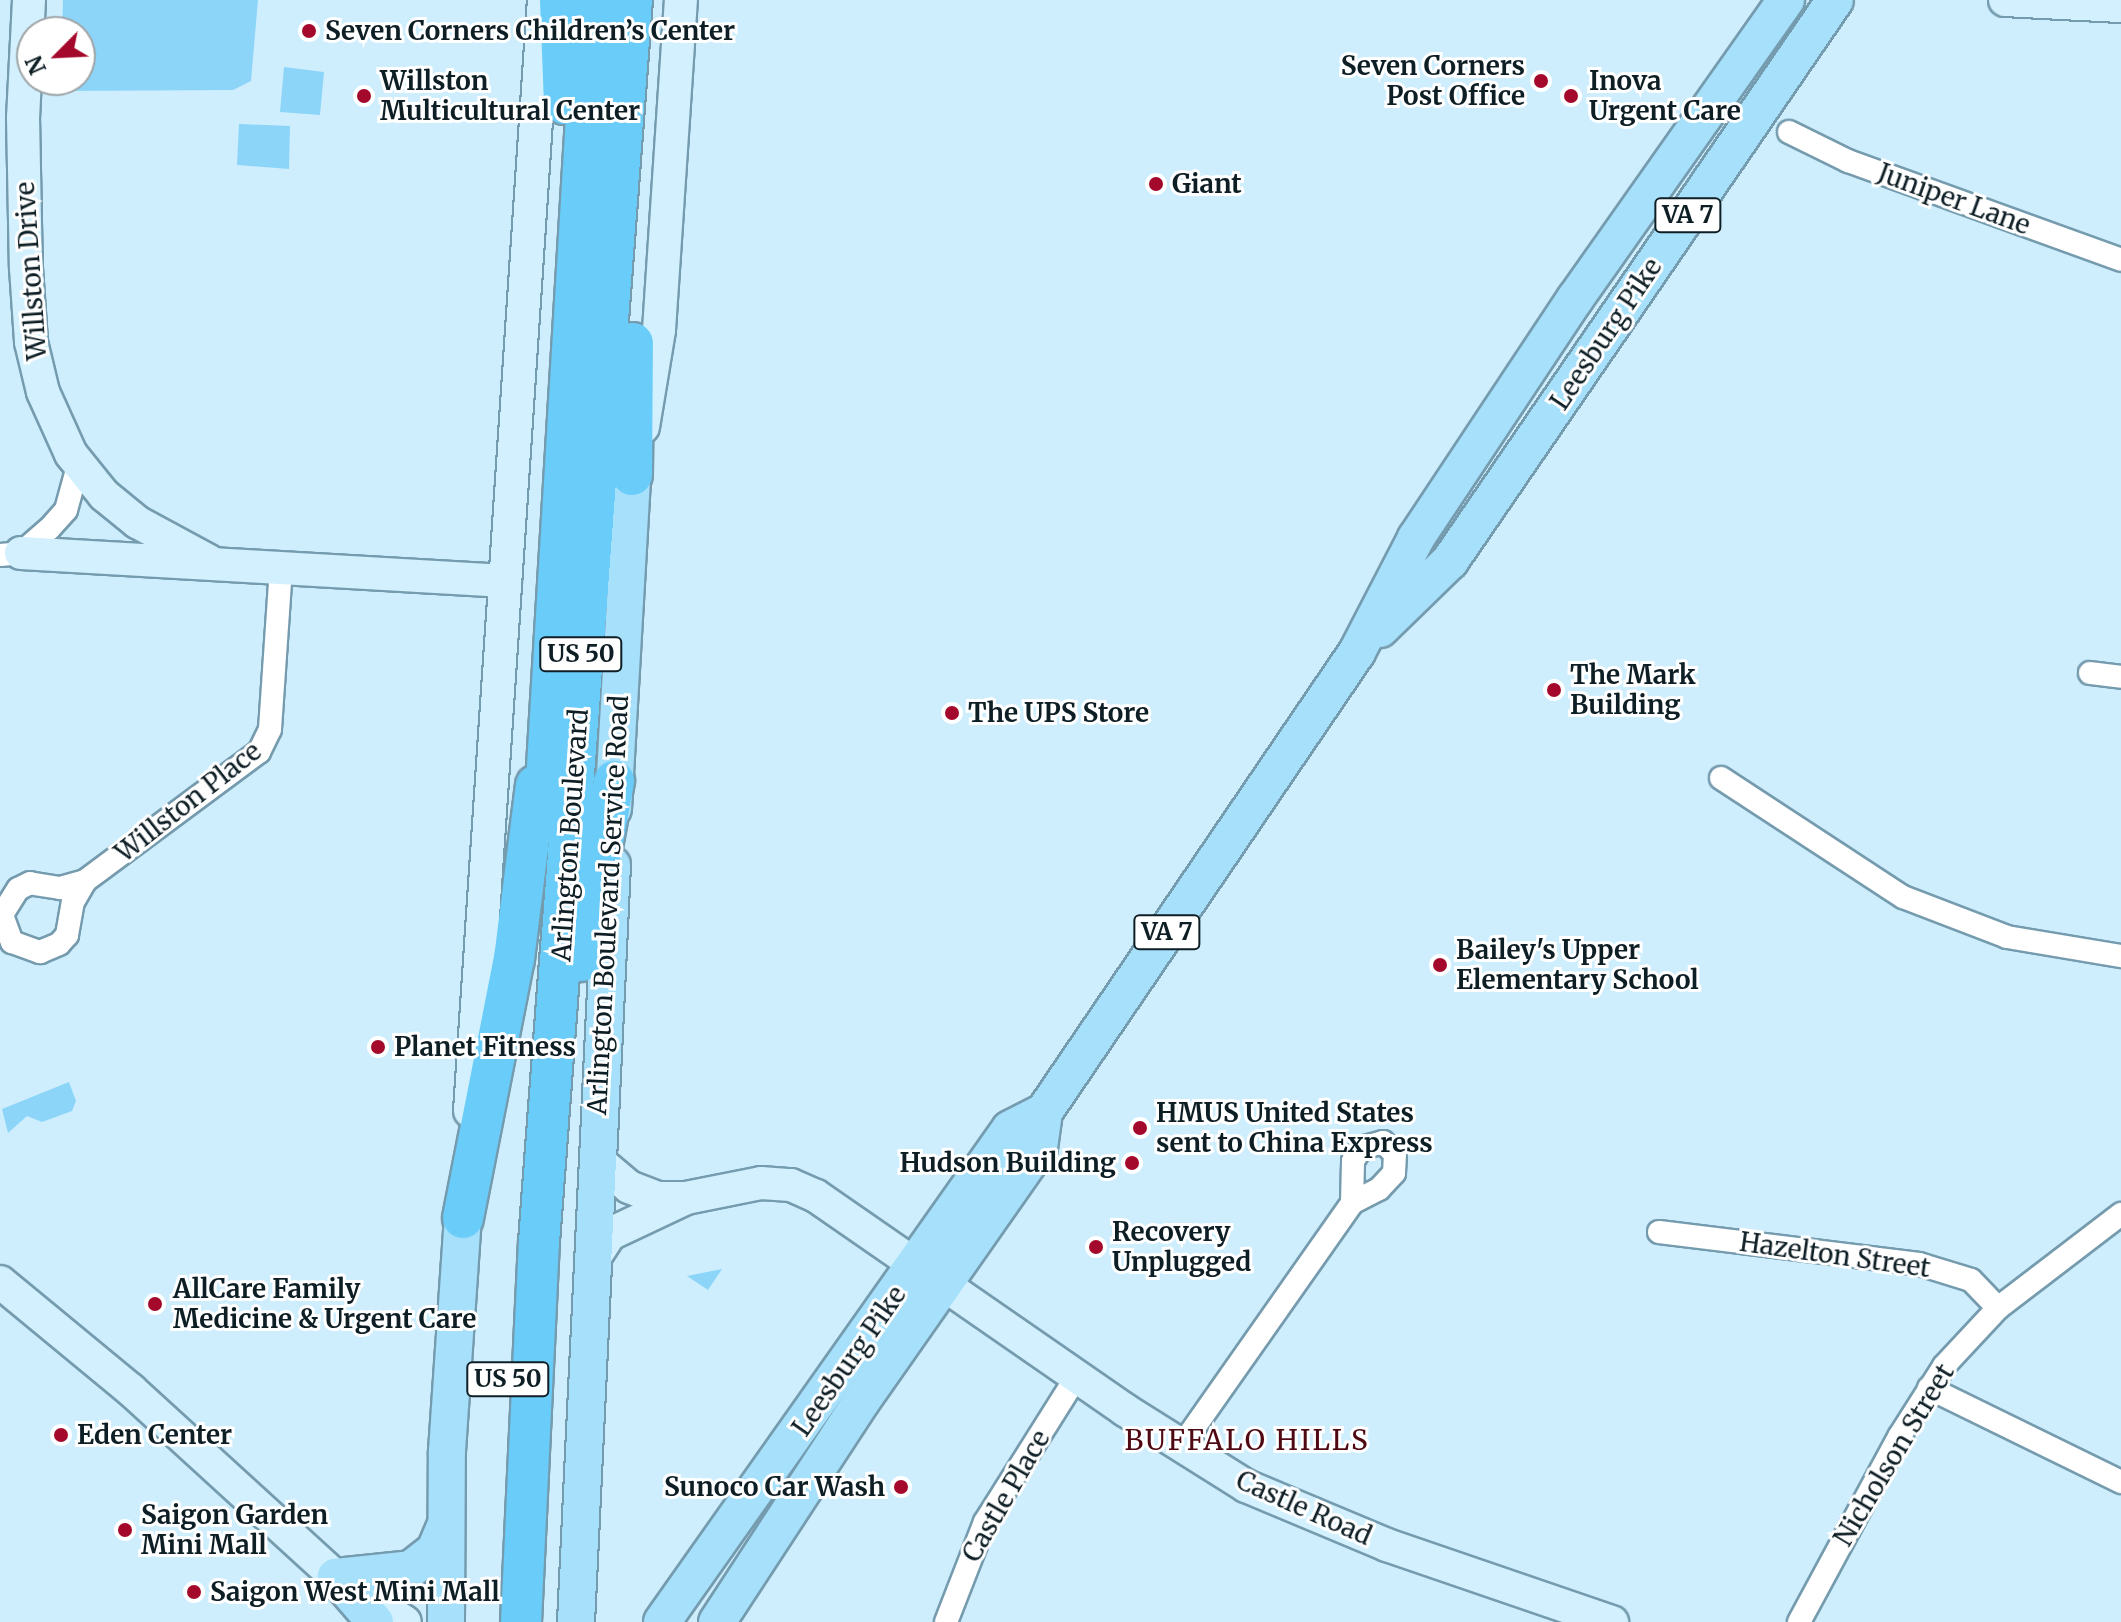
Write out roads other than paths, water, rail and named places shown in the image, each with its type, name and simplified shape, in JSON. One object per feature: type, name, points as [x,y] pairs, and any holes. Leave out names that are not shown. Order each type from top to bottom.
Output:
[{"type":"highway","points":[[560,0],[572,390]]},
{"type":"highway","name":"Arlington Boulevard","points":[[496,1622],[593,0]]},
{"type":"highway","name":"Arlington Boulevard","points":[[521,1622],[537,1277],[554,1077],[585,590],[632,0]]},
{"type":"highway","points":[[626,88],[632,475]]},
{"type":"highway","points":[[463,1218],[514,959],[556,590]]},
{"type":"highway","points":[[554,1077],[599,885],[614,781]]},
{"type":"main road","name":"Leesburg Pike","points":[[717,1622],[931,1273],[1010,1129],[1044,1112],[1357,652],[1416,538],[1786,0]]},
{"type":"main road","name":"Leesburg Pike","points":[[1357,652],[1450,561],[1835,0]]},
{"type":"main road","name":"Arlington Boulevard Service Road","points":[[577,1621],[614,781],[632,475]]},
{"type":"main road","points":[[446,1622],[445,1527],[463,1218]]},
{"type":"main road","name":"Leesburg Pike","points":[[662,1621],[931,1273]]},
{"type":"main road","points":[[336,1577],[411,1569],[435,1550],[445,1527]]},
{"type":"main road","points":[[336,1577],[375,1622]]},
{"type":"street","name":"Willston Drive","points":[[29,0],[23,117],[31,342],[48,408],[78,466],[137,522],[209,561]]},
{"type":"street","points":[[463,1218],[544,0]]},
{"type":"street","name":"Arlington Boulevard Service Road","points":[[632,475],[652,387],[681,0]]},
{"type":"street","points":[[2005,0],[2121,6]]},
{"type":"street","name":"Juniper Lane","points":[[1789,132],[1848,161],[2121,260]]},
{"type":"street","points":[[11,554],[66,510],[78,466]]},
{"type":"street","points":[[11,554],[209,561],[505,581]]},
{"type":"street","name":"Willston Place","points":[[85,881],[259,752],[270,729],[281,566]]},
{"type":"street","points":[[2090,673],[2121,677]]},
{"type":"street","points":[[1721,778],[1903,897],[2007,937],[2121,956]]},
{"type":"street","points":[[596,1159],[629,1187],[657,1198],[686,1198]]},
{"type":"street","name":"Castle Road","points":[[686,1198],[761,1183],[791,1185],[838,1209],[1077,1376],[1182,1445],[1290,1507],[1612,1622]]},
{"type":"street","points":[[591,1263],[610,1234],[686,1198]]},
{"type":"street","points":[[1182,1445],[1352,1203]]},
{"type":"street","name":"Nicholson Street","points":[[1799,1622],[1929,1388],[1966,1339],[1998,1308],[2121,1214]]},
{"type":"street","name":"Hazelton Street","points":[[1659,1232],[1919,1264],[1971,1280],[1998,1308]]},
{"type":"street","points":[[0,1282],[131,1390],[336,1577],[405,1622]]},
{"type":"street","name":"Castle Place","points":[[946,1622],[985,1522],[1077,1376]]},
{"type":"street","points":[[1929,1388],[2121,1482]]},
{"type":"place","name":"Seven Corners Children’s Center","points":[[309,31]]},
{"type":"place","name":"Seven Corners Post Office","points":[[1541,81]]},
{"type":"place","name":"Willston Multicultural Center","points":[[364,96]]},
{"type":"place","name":"Inova Urgent Care","points":[[1571,96]]},
{"type":"place","name":"Giant","points":[[1156,184]]},
{"type":"place","name":"The Mark Building","points":[[1554,690]]},
{"type":"place","name":"The UPS Store","points":[[952,713]]},
{"type":"place","name":"Bailey's Upper Elementary School","points":[[1440,965]]},
{"type":"place","name":"Planet Fitness","points":[[378,1047]]},
{"type":"place","name":"HMUS United States sent to China Express","points":[[1140,1128]]},
{"type":"place","name":"Hudson Building","points":[[1132,1163]]},
{"type":"place","name":"Recovery Unplugged","points":[[1096,1247]]},
{"type":"place","name":"AllCare Family Medicine & Urgent Care","points":[[155,1304]]},
{"type":"place","name":"Eden Center","points":[[61,1435]]},
{"type":"place","name":"Sunoco Car Wash","points":[[901,1487]]},
{"type":"place","name":"Saigon Garden Mini Mall","points":[[125,1530]]},
{"type":"place","name":"Saigon West Mini Mall","points":[[194,1592]]},
{"type":"district","name":"BUFFALO HILLS","points":[[1247,1440]]}]
